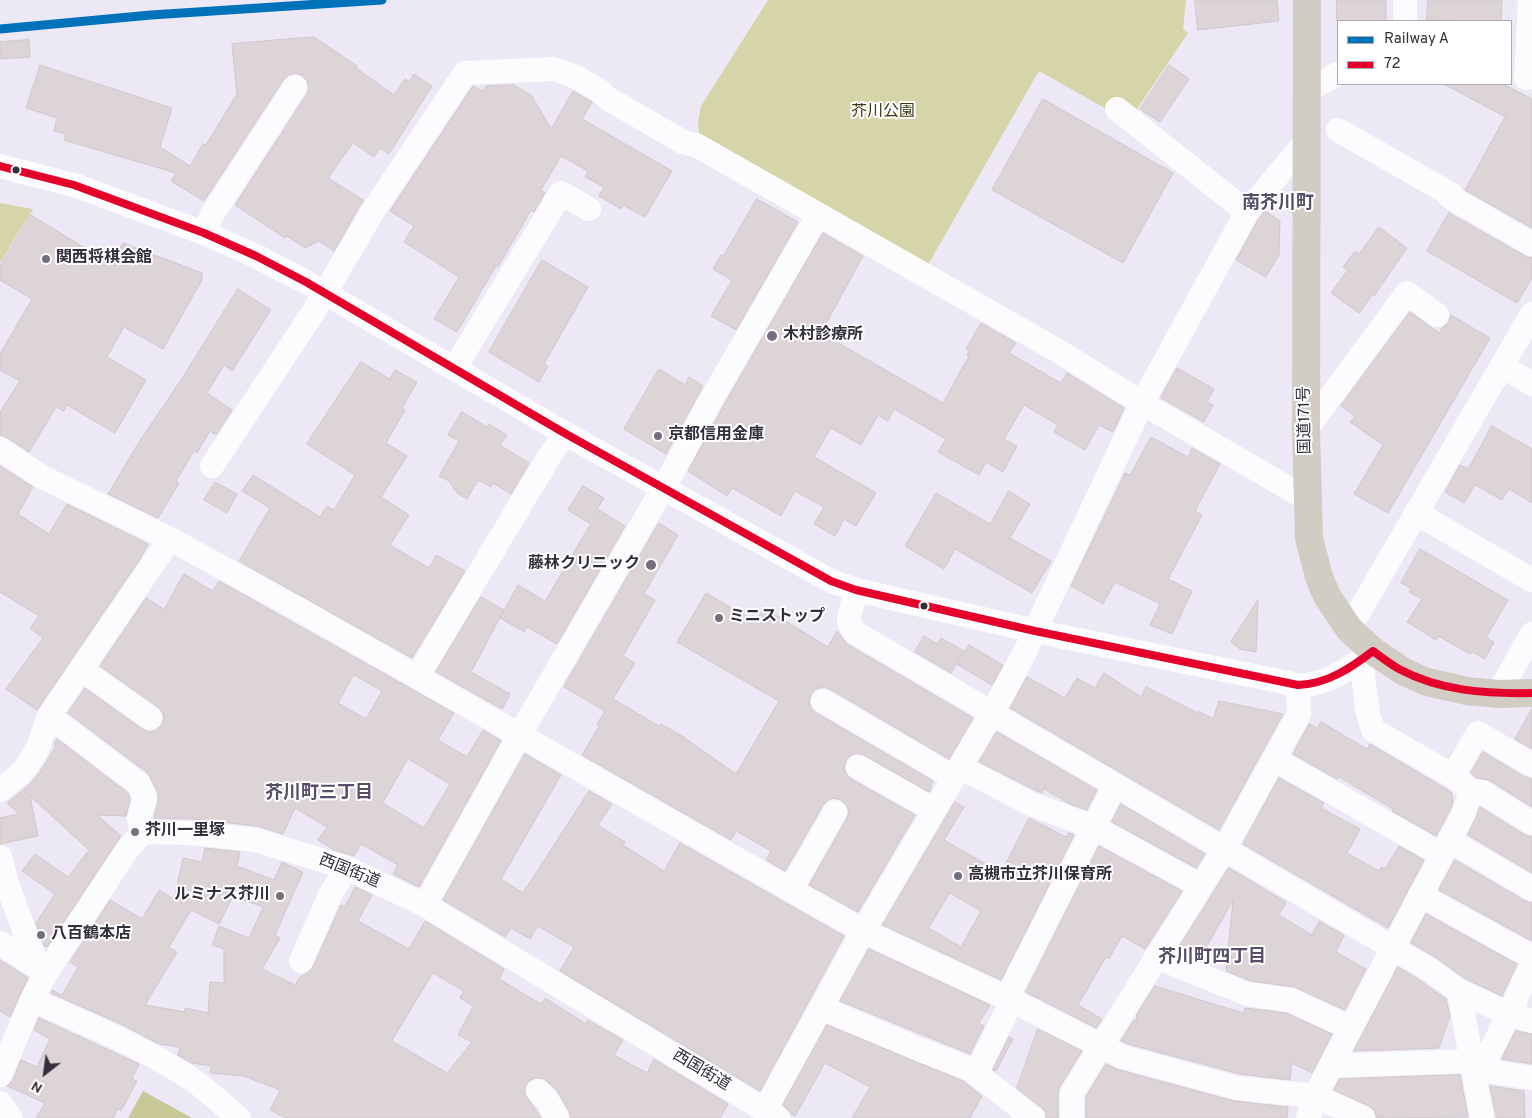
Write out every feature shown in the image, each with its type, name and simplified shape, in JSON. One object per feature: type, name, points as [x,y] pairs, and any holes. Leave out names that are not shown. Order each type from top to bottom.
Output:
[{"type":"highway","name":"国道171号","points":[[1307,0],[1306,430],[1309,538],[1313,558],[1327,596],[1367,656],[1427,682],[1453,688],[1498,694],[1532,693]]},
{"type":"street","points":[[1405,20],[1406,0]]},
{"type":"street","points":[[1523,77],[1530,0]]},
{"type":"street","points":[[212,466],[325,293],[375,208],[465,73],[554,69],[576,77],[600,91],[607,98],[674,137],[696,146],[1060,352],[1142,403],[1308,500]]},
{"type":"street","points":[[1306,90],[1337,74]]},
{"type":"street","points":[[204,233],[213,213],[295,87]]},
{"type":"street","points":[[1117,109],[1247,212]]},
{"type":"street","points":[[1338,130],[1452,195],[1448,201],[1532,244]]},
{"type":"street","points":[[772,1114],[822,1008],[863,931],[992,713],[1035,631],[1142,403],[1247,212],[1306,141]]},
{"type":"street","points":[[0,166],[74,185],[204,233],[256,256],[325,293],[566,434],[663,488],[831,581],[856,590],[1035,631],[1298,685],[1313,685],[1321,682],[1367,656],[1368,714],[1372,730],[1462,783],[1482,792],[1532,823]]},
{"type":"street","points":[[454,368],[561,193],[589,209]]},
{"type":"street","points":[[425,905],[520,734],[663,488],[712,398],[818,215]]},
{"type":"street","points":[[1306,430],[1407,293],[1437,315]]},
{"type":"street","points":[[1349,630],[1532,314]]},
{"type":"street","points":[[1502,366],[1532,384]]},
{"type":"street","points":[[417,677],[552,452],[566,434]]},
{"type":"street","points":[[0,449],[42,477],[170,539],[520,734],[863,931],[1010,1000],[1123,1057],[1311,1107],[1363,1118]]},
{"type":"street","points":[[1416,514],[1532,580]]},
{"type":"street","points":[[0,790],[30,763],[37,750],[49,716],[170,539]]},
{"type":"street","points":[[856,590],[849,618],[854,632],[1393,947],[1459,991],[1509,1014],[1532,1021]]},
{"type":"street","points":[[1498,694],[1532,634]]},
{"type":"street","points":[[81,669],[150,718]]},
{"type":"street","points":[[1072,1118],[1072,1093],[1224,848],[1300,714],[1298,685]]},
{"type":"street","points":[[823,701],[956,772],[1031,804],[1093,827],[1201,886]]},
{"type":"street","points":[[0,1075],[32,1000],[42,971],[127,850],[142,832],[139,819],[145,798],[139,784],[49,716]]},
{"type":"street","points":[[1311,1107],[1464,812],[1462,783],[1478,733],[1532,765]]},
{"type":"street","points":[[1274,759],[1445,847],[1532,889]]},
{"type":"street","points":[[858,766],[934,810]]},
{"type":"street","points":[[976,1074],[1093,827],[1115,785]]},
{"type":"street","points":[[791,889],[835,812]]},
{"type":"street","name":"西国街道","points":[[142,832],[191,833],[256,840],[347,868],[425,905],[772,1114]]},
{"type":"street","points":[[0,858],[8,887],[42,971]]},
{"type":"street","points":[[301,961],[331,893],[347,868]]},
{"type":"street","points":[[1420,896],[1532,957]]},
{"type":"street","points":[[0,943],[42,971]]},
{"type":"street","points":[[1156,957],[1247,994],[1290,1000],[1351,1028]]},
{"type":"street","points":[[1475,1066],[1509,1014],[1532,964]]},
{"type":"street","points":[[1459,991],[1475,1066],[1482,1118]]},
{"type":"street","points":[[32,1000],[156,1059],[198,1084],[239,1118]]},
{"type":"street","points":[[822,1008],[970,1069],[1033,1118]]},
{"type":"street","points":[[1331,1066],[1475,1066],[1532,1078]]},
{"type":"street","points":[[538,1091],[547,1100],[557,1118]]},
{"type":"street","points":[[0,1103],[11,1118]]},
{"type":"green space","name":"芥川公園","points":[[768,0],[1186,0],[1183,29],[1188,33],[1135,112],[1119,97],[1110,111],[1039,71],[925,270],[700,142],[698,122],[701,106]]},
{"type":"green space","points":[[0,203],[33,209],[0,263]]},
{"type":"green space","points":[[143,1091],[192,1118],[128,1118]]},
{"type":"building","points":[[1195,0],[1277,0],[1279,21],[1198,30]]},
{"type":"building","points":[[1337,0],[1386,0],[1386,20],[1337,20]]},
{"type":"building","points":[[1428,0],[1502,0],[1501,20],[1427,20]]},
{"type":"building","points":[[314,37],[357,66],[356,68],[394,95],[405,79],[409,82],[414,74],[432,86],[389,154],[380,148],[374,157],[353,143],[328,178],[363,200],[334,251],[319,241],[305,248],[287,236],[285,238],[235,205],[307,94],[309,88],[307,81],[302,75],[296,73],[289,75],[283,80],[204,201],[171,181],[176,173],[64,140],[66,134],[54,131],[57,118],[26,108],[40,65],[172,108],[160,147],[190,166],[203,144],[206,145],[237,94],[232,44]]},
{"type":"building","points":[[29,40],[30,57],[0,59],[0,42]]},
{"type":"building","points":[[1169,65],[1189,79],[1160,122],[1140,109]]},
{"type":"building","points":[[514,85],[532,96],[551,129],[573,91],[592,102],[582,119],[672,171],[645,217],[623,205],[621,209],[599,196],[604,187],[585,177],[588,171],[561,156],[541,190],[545,193],[534,212],[531,210],[457,332],[434,319],[459,277],[404,242],[414,226],[390,211],[473,86],[483,91],[486,86]]},
{"type":"building","points":[[1446,85],[1505,85],[1532,99],[1532,228],[1465,190],[1505,117]]},
{"type":"building","points":[[1043,99],[1173,173],[1123,263],[992,190]]},
{"type":"building","points":[[757,199],[798,222],[736,330],[711,316],[732,280],[713,269],[721,255],[723,256]]},
{"type":"building","points":[[1265,211],[1280,221],[1279,255],[1266,277],[1236,260]]},
{"type":"building","points":[[1449,213],[1525,256],[1532,258],[1532,278],[1517,303],[1427,251]]},
{"type":"building","points":[[31,215],[111,264],[123,243],[202,273],[202,280],[163,349],[124,327],[107,357],[146,380],[115,433],[67,405],[64,411],[56,407],[29,452],[0,435],[0,412],[20,381],[0,370],[0,354],[32,299],[0,280],[0,266]]},
{"type":"building","points":[[1379,227],[1407,248],[1374,296],[1372,295],[1359,313],[1331,293],[1348,270],[1343,267],[1355,251],[1359,254]]},
{"type":"building","points":[[823,233],[863,256],[821,333],[943,403],[969,356],[967,355],[969,351],[966,349],[981,323],[1016,343],[1009,353],[1061,383],[1067,373],[1124,408],[1113,432],[1099,425],[1085,450],[1054,432],[1058,425],[1024,405],[1004,439],[1017,446],[1003,472],[986,462],[979,475],[938,452],[946,439],[894,409],[888,421],[878,415],[861,445],[831,428],[814,457],[876,493],[856,526],[844,519],[835,536],[814,524],[824,507],[795,491],[781,516],[732,488],[727,496],[688,471]]},
{"type":"building","points":[[542,260],[588,287],[544,364],[548,366],[539,382],[489,352]]},
{"type":"building","points":[[238,289],[271,310],[232,371],[224,365],[207,393],[232,410],[216,435],[210,431],[197,453],[194,451],[176,481],[179,483],[158,518],[108,494],[139,442],[181,380]]},
{"type":"building","points":[[1410,312],[1439,333],[1448,323],[1451,315],[1490,338],[1388,513],[1354,494],[1383,445],[1350,422],[1355,416],[1341,406]]},
{"type":"building","points":[[361,362],[390,379],[395,370],[417,382],[402,408],[405,410],[386,443],[407,456],[381,497],[409,515],[390,545],[429,568],[436,555],[465,571],[412,658],[239,561],[270,508],[242,491],[253,475],[320,517],[327,506],[334,510],[355,475],[307,444]]},
{"type":"building","points":[[1177,368],[1214,389],[1207,402],[1213,405],[1204,422],[1161,398]]},
{"type":"building","points":[[659,369],[685,385],[689,377],[703,386],[666,454],[624,429]]},
{"type":"building","points":[[462,412],[487,427],[489,424],[507,435],[500,445],[529,463],[511,494],[493,483],[491,487],[478,480],[467,499],[457,493],[449,481],[439,476],[459,441],[448,435]]},
{"type":"building","points":[[1492,426],[1532,449],[1532,503],[1509,489],[1502,500],[1475,485],[1464,503],[1445,492],[1460,465],[1468,469]]},
{"type":"building","points":[[1151,437],[1188,457],[1192,448],[1220,464],[1195,511],[1202,515],[1168,579],[1192,591],[1172,634],[1150,625],[1160,604],[1115,582],[1103,604],[1071,586],[1125,473],[1130,475]]},
{"type":"building","points":[[0,466],[33,487],[18,514],[49,534],[67,504],[148,544],[140,559],[37,710],[6,689],[43,638],[30,628],[39,616],[0,592]]},
{"type":"building","points":[[215,482],[237,494],[227,513],[204,500]]},
{"type":"building","points":[[583,486],[604,498],[589,523],[568,510]]},
{"type":"building","points":[[1009,491],[1030,504],[1010,538],[1051,561],[1032,593],[955,549],[944,569],[905,546],[936,493],[990,524]]},
{"type":"building","points":[[599,510],[625,526],[557,644],[527,627],[524,632],[500,618],[518,585],[545,601]]},
{"type":"building","points":[[659,523],[678,535],[644,594],[655,600],[623,656],[635,663],[613,699],[659,726],[661,724],[682,736],[736,774],[779,701],[677,642],[706,593],[756,622],[764,608],[828,647],[837,631],[847,644],[973,718],[949,759],[830,689],[823,687],[816,689],[811,694],[809,701],[811,708],[816,713],[933,781],[929,792],[864,755],[857,753],[851,755],[846,760],[844,768],[846,774],[851,779],[915,815],[858,912],[809,885],[847,818],[849,811],[841,800],[834,798],[828,800],[823,805],[785,871],[766,860],[771,851],[736,831],[731,840],[582,755],[599,726],[597,724],[605,711],[564,687]]},
{"type":"building","points":[[1420,549],[1508,600],[1486,638],[1494,642],[1485,659],[1472,652],[1470,654],[1438,636],[1436,640],[1407,622],[1422,599],[1409,592],[1411,588],[1401,583]]},
{"type":"building","points":[[184,574],[213,591],[219,581],[454,713],[438,740],[467,757],[483,730],[501,741],[419,887],[393,874],[398,865],[361,844],[354,856],[334,850],[318,840],[327,827],[295,808],[283,834],[258,826],[192,819],[154,818],[158,793],[148,773],[68,713],[85,688],[142,729],[149,732],[155,731],[161,726],[164,719],[163,713],[158,707],[100,666],[146,598],[164,609]],"holes":[[[354,675],[382,691],[366,719],[338,703]],[[408,759],[450,784],[424,828],[383,803]]]},
{"type":"building","points":[[481,597],[504,610],[471,672],[510,694],[502,709],[436,672]]},
{"type":"building","points":[[1258,600],[1256,652],[1240,649],[1231,642]]},
{"type":"building","points":[[924,636],[937,644],[941,638],[964,651],[951,673],[915,652]]},
{"type":"building","points":[[969,645],[1003,665],[992,685],[958,665]]},
{"type":"building","points":[[1104,673],[1141,697],[1146,687],[1213,719],[1219,701],[1283,714],[1219,830],[1010,708],[1027,677],[1065,698],[1077,678],[1095,688]]},
{"type":"building","points":[[1532,709],[1532,749],[1515,739]]},
{"type":"building","points":[[1321,722],[1367,749],[1370,744],[1451,792],[1453,801],[1451,808],[1436,836],[1392,811],[1393,809],[1339,777],[1337,779],[1293,754],[1309,724],[1317,728]]},
{"type":"building","points":[[997,732],[1097,790],[1087,810],[1070,804],[1044,789],[1042,793],[1037,791],[979,762]]},
{"type":"building","points":[[57,739],[128,793],[130,799],[126,816],[97,815],[121,836],[47,947],[44,946],[36,923],[55,894],[22,871],[35,854],[68,877],[89,850],[30,796],[38,836],[0,844],[0,818],[19,814],[7,803],[29,785],[40,772],[56,746],[54,744]]},
{"type":"building","points":[[1483,752],[1525,777],[1532,779],[1532,807],[1489,780],[1477,778],[1471,773]]},
{"type":"building","points":[[525,754],[561,775],[501,879],[523,893],[589,791],[612,804],[598,825],[625,842],[623,845],[664,871],[680,843],[844,936],[760,1091],[560,971],[574,947],[538,926],[530,939],[511,928],[505,937],[443,900]]},
{"type":"building","points":[[1279,778],[1324,803],[1321,808],[1360,829],[1347,853],[1379,871],[1381,867],[1385,869],[1399,846],[1424,860],[1388,928],[1243,844]]},
{"type":"building","points":[[955,802],[964,807],[944,840],[1001,873],[1029,818],[1066,837],[1069,833],[1074,835],[1001,980],[883,925]],"holes":[[[950,893],[981,911],[961,947],[929,928]]]},
{"type":"building","points":[[1121,804],[1205,854],[1196,868],[1112,822]]},
{"type":"building","points":[[1480,807],[1525,835],[1532,837],[1532,873],[1468,835]]},
{"type":"building","points":[[1099,846],[1182,891],[1145,949],[1122,936],[1109,959],[1106,957],[1078,1005],[1102,1019],[1096,1028],[1026,992]]},
{"type":"building","points":[[205,848],[240,852],[237,866],[274,880],[282,862],[303,872],[275,935],[280,938],[262,969],[295,985],[299,978],[313,967],[341,905],[345,907],[355,887],[372,895],[358,921],[409,949],[425,921],[504,969],[499,979],[541,1004],[545,998],[586,1024],[588,1020],[623,1040],[614,1055],[647,1073],[654,1059],[728,1104],[720,1118],[571,1118],[557,1090],[542,1078],[535,1078],[528,1082],[525,1087],[525,1094],[541,1118],[286,1118],[270,1110],[280,1090],[244,1076],[210,1073],[211,1066],[192,1063],[178,1055],[180,1047],[159,1044],[123,1025],[51,993],[52,990],[62,995],[78,967],[70,962],[110,900],[142,919],[159,890],[174,899],[183,858],[202,862]],"holes":[[[233,896],[263,907],[249,938],[219,926],[212,945],[224,949],[224,983],[210,982],[208,1013],[185,1008],[185,1012],[145,1005],[177,952],[169,947],[191,910],[219,924]],[[433,973],[464,991],[460,998],[473,1006],[458,1035],[472,1042],[447,1073],[392,1041]]]},
{"type":"building","points":[[1455,860],[1525,901],[1532,903],[1532,941],[1439,890]]},
{"type":"building","points":[[1229,868],[1286,902],[1279,915],[1312,935],[1319,921],[1344,935],[1336,952],[1366,969],[1345,1010],[1295,987],[1251,981],[1226,971],[1233,900],[1199,960],[1177,951]]},
{"type":"building","points":[[1426,914],[1517,964],[1502,996],[1466,979],[1411,943]]},
{"type":"building","points":[[869,949],[990,1005],[979,1023],[984,1026],[970,1054],[840,1001]]},
{"type":"building","points":[[0,960],[28,978],[10,1017],[0,1011]]},
{"type":"building","points":[[1398,967],[1446,999],[1450,1016],[1439,1048],[1354,1051]]},
{"type":"building","points":[[1155,986],[1243,1013],[1245,1008],[1286,1013],[1332,1034],[1312,1073],[1292,1063],[1290,1080],[1240,1074],[1121,1041],[1134,1020],[1136,1021],[1137,1014]]},
{"type":"building","points":[[39,1018],[139,1064],[132,1079],[137,1081],[121,1111],[118,1109],[113,1118],[36,1118],[45,1103],[7,1086],[13,1080],[21,1060],[37,1067],[50,1039],[34,1030]]},
{"type":"building","points":[[827,1025],[963,1081],[982,1096],[970,1118],[852,1118],[870,1087],[825,1063],[795,1116],[791,1114],[783,1105]]},
{"type":"building","points":[[1038,1029],[1082,1051],[1060,1086],[1058,1093],[1058,1118],[1046,1118],[1046,1112],[1017,1088]]},
{"type":"building","points":[[1516,1031],[1532,1034],[1532,1064],[1502,1059]]},
{"type":"building","points":[[1009,1037],[1013,1039],[996,1071],[993,1070]]},
{"type":"building","points":[[1106,1064],[1119,1070],[1234,1101],[1288,1107],[1287,1118],[1086,1118],[1086,1097]]},
{"type":"building","points":[[1460,1075],[1468,1117],[1377,1118],[1374,1110],[1369,1106],[1334,1090],[1339,1079]]},
{"type":"building","points":[[1490,1086],[1524,1091],[1525,1118],[1497,1118]]},
{"type":"rail line","name":"A","points":[[0,29],[151,15],[382,0]]},
{"type":"transit line","name":"72","points":[[0,166],[74,185],[204,233],[256,256],[306,282],[566,434],[831,581],[856,590],[1035,631],[1298,685],[1319,682],[1338,674],[1373,651],[1399,669],[1447,687],[1481,692],[1532,693]]},
{"type":"place","name":"関西将棋会館","points":[[46,259]]},
{"type":"place","name":"木村診療所","points":[[772,336]]},
{"type":"place","name":"京都信用金庫","points":[[658,436]]},
{"type":"place","name":"藤林クリニック","points":[[651,565]]},
{"type":"place","name":"ミニストップ","points":[[719,618]]},
{"type":"place","name":"芥川一里塚","points":[[135,832]]},
{"type":"place","name":"高槻市立芥川保育所","points":[[958,876]]},
{"type":"place","name":"ルミナス芥川","points":[[280,896]]},
{"type":"place","name":"八百鶴本店","points":[[41,935]]},
{"type":"district","name":"南芥川町","points":[[1278,204]]},
{"type":"district","name":"芥川町三丁目","points":[[319,794]]},
{"type":"district","name":"芥川町四丁目","points":[[1212,958]]}]
